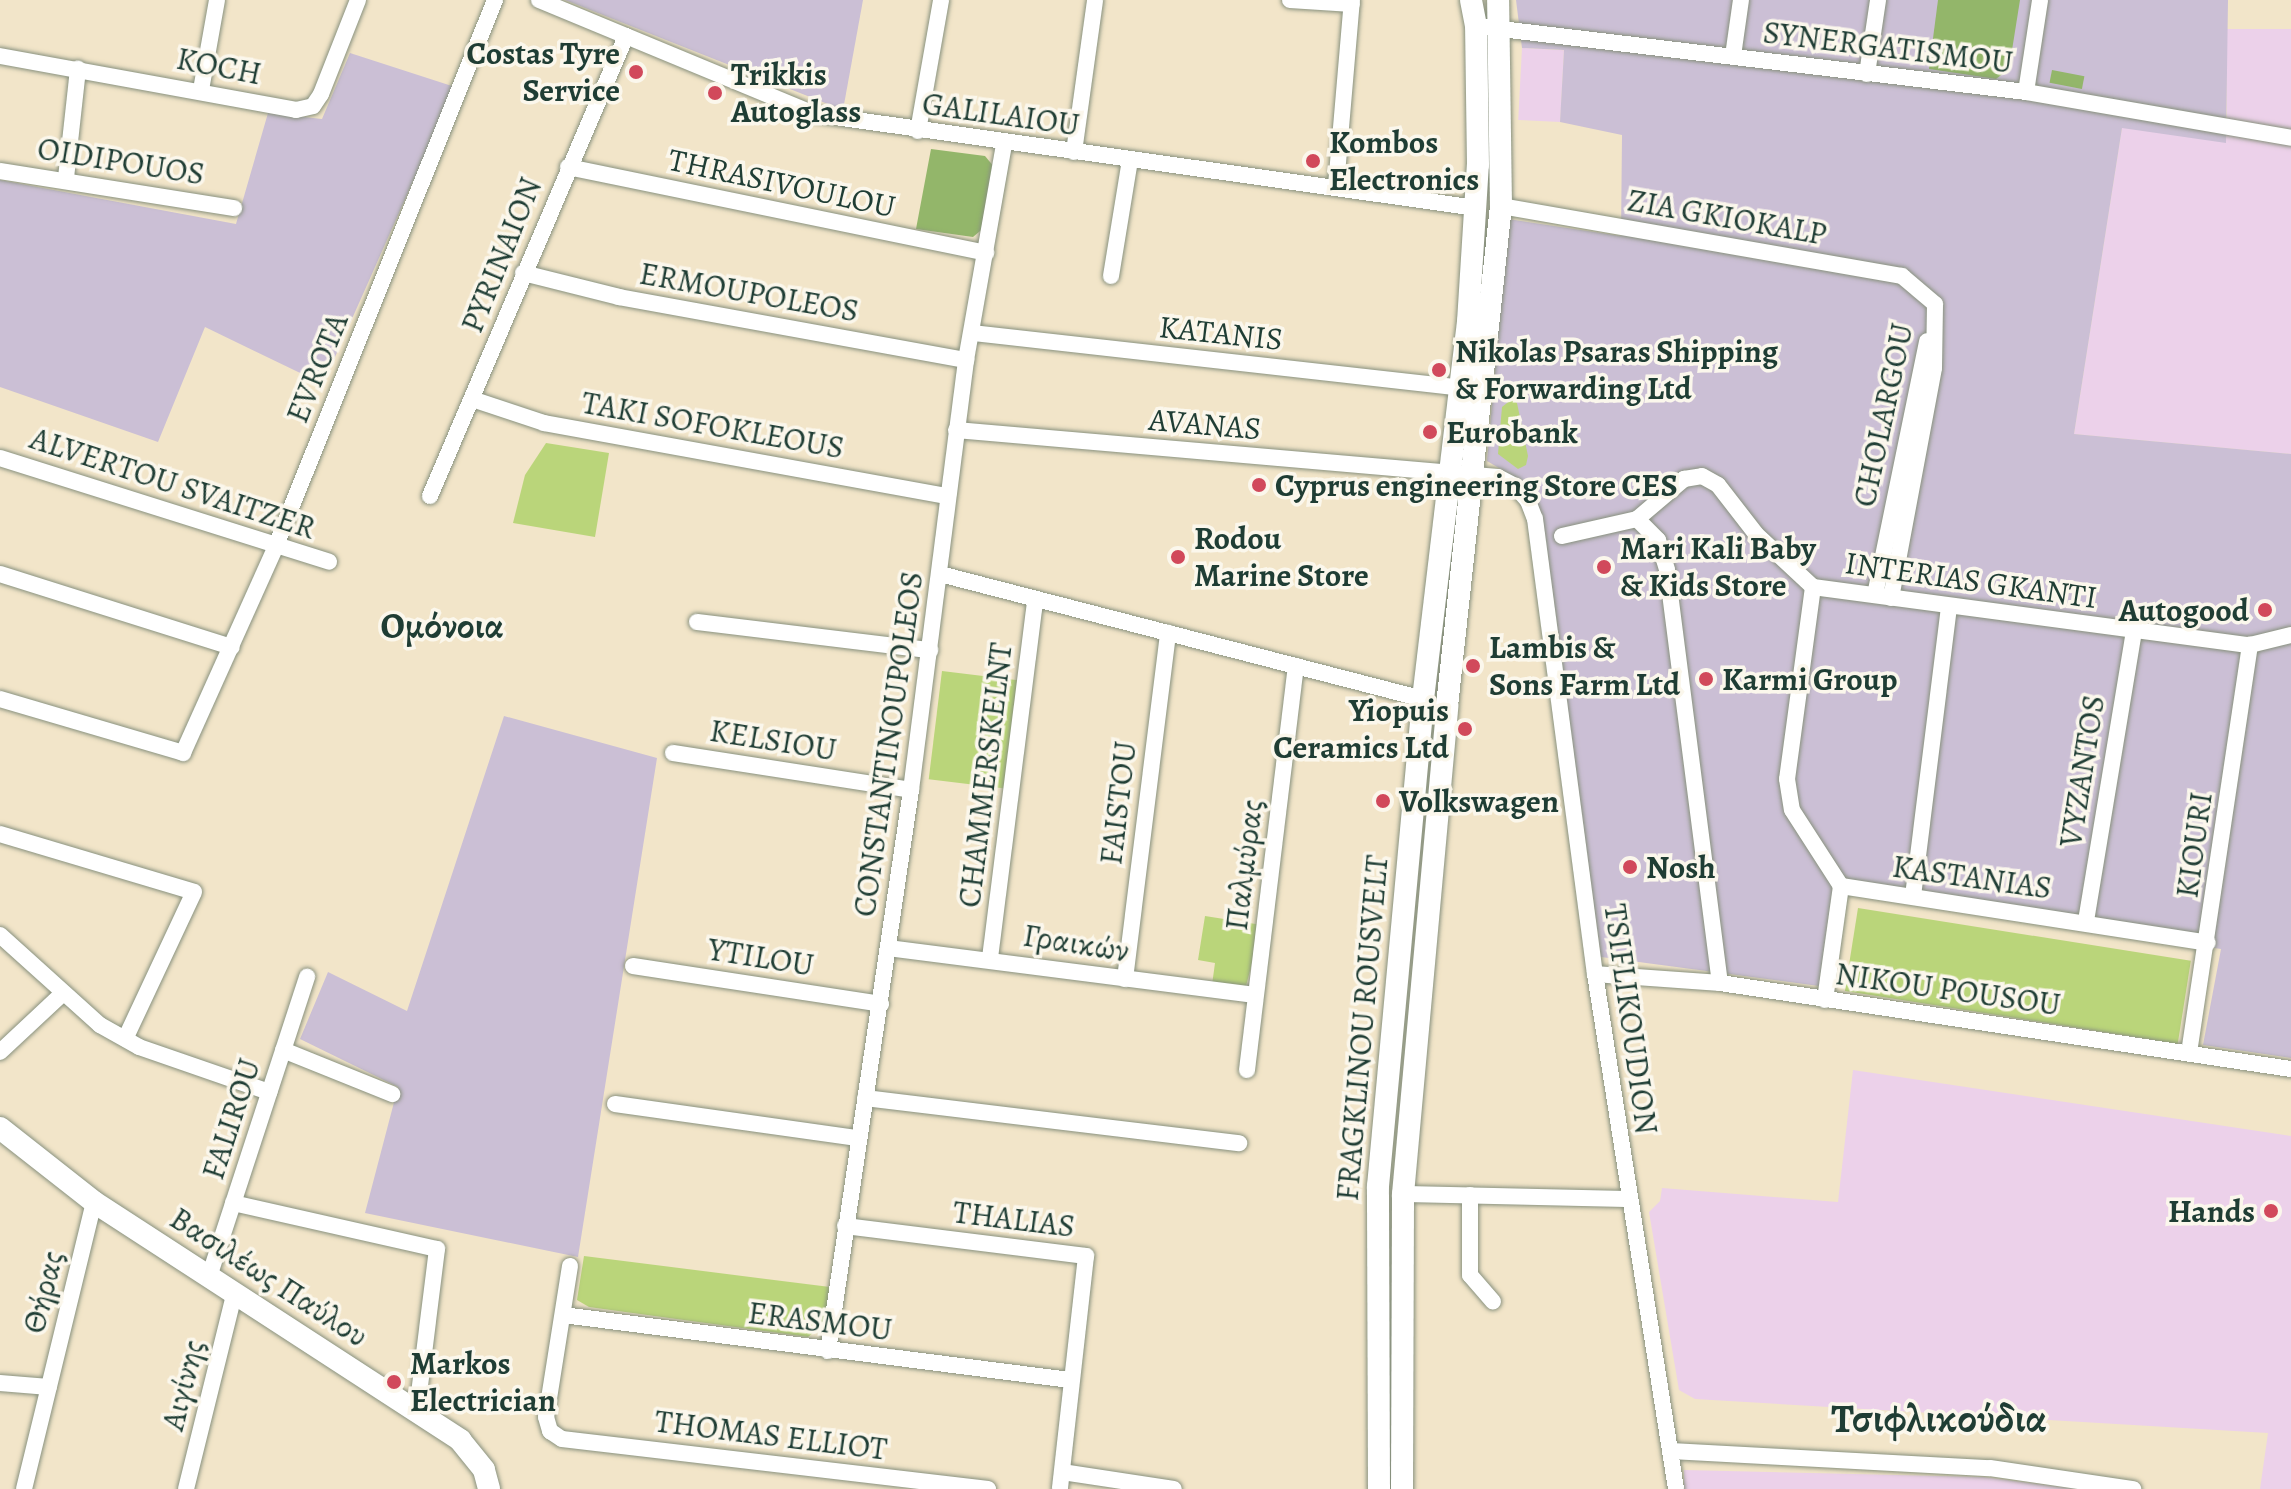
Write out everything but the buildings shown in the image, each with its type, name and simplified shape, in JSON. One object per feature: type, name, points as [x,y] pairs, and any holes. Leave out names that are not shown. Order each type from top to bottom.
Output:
[{"type":"main road","name":"FRAGKLINOU ROUSVELT","points":[[1379,1489],[1378,1186],[1423,699],[1462,388],[1476,208],[1476,26],[1471,0]]},
{"type":"main road","name":"FRAGKLINOU ROUSVELT","points":[[1402,1489],[1403,1194],[1447,706],[1476,474],[1501,206],[1501,25],[1498,0]]},
{"type":"main road","name":"Βασιλέως Παύλου","points":[[0,1130],[94,1202],[460,1440],[484,1470],[489,1489]]},
{"type":"street","points":[[201,90],[217,0]]},
{"type":"street","name":"KOCH","points":[[0,56],[201,90],[296,110],[313,106],[358,0]]},
{"type":"street","name":"EVROTA","points":[[0,699],[183,753],[275,548],[495,0]]},
{"type":"street","name":"GALILAIOU","points":[[539,0],[814,114],[1004,145],[1336,186],[1476,208]]},
{"type":"street","points":[[918,131],[941,0]]},
{"type":"street","points":[[1074,152],[1095,0]]},
{"type":"street","points":[[1290,0],[1352,2],[1336,186]]},
{"type":"street","points":[[1733,56],[1741,0]]},
{"type":"street","points":[[1867,74],[1878,0]]},
{"type":"street","points":[[2026,92],[2040,0]]},
{"type":"street","name":"SYNERGATISMOU","points":[[1476,26],[1501,25],[2026,92],[2291,138]]},
{"type":"street","name":"PYRINAION","points":[[430,496],[626,36]]},
{"type":"street","points":[[66,178],[78,69]]},
{"type":"street","name":"CONSTANTINOUPOLEOS","points":[[828,1351],[911,790],[966,360],[1004,145]]},
{"type":"street","points":[[1111,276],[1130,160]]},
{"type":"street","name":"THRASIVOULOU","points":[[568,167],[986,253]]},
{"type":"street","name":"OIDIPOUOS","points":[[0,171],[66,178],[234,208]]},
{"type":"street","name":"ZIA GKIOKALP","points":[[1501,206],[1902,276],[1935,304]]},
{"type":"street","name":"ERMOUPOLEOS","points":[[523,273],[619,297],[966,360]]},
{"type":"street","name":"CHOLARGOU","points":[[1883,596],[1934,368],[1935,304]]},
{"type":"street","name":"KATANIS","points":[[973,333],[1462,388]]},
{"type":"street","name":"TAKI SOFOKLEOUS","points":[[472,399],[544,423],[947,496]]},
{"type":"street","name":"AVANAS","points":[[956,430],[1449,474]]},
{"type":"street","name":"ALVERTOU SVAITZER","points":[[0,458],[275,548],[329,562]]},
{"type":"street","name":"TSIFLIKOUDION","points":[[1449,474],[1476,474],[1515,486],[1535,519],[1595,974],[1676,1489]]},
{"type":"street","name":"INTERIAS GKANTI","points":[[1562,536],[1637,519],[1684,479],[1702,476],[1718,485],[1756,534],[1813,587],[2250,645],[2291,635]]},
{"type":"street","points":[[1637,519],[1658,540],[1667,570],[1720,983]]},
{"type":"street","points":[[0,574],[232,647]]},
{"type":"street","points":[[940,574],[1423,699]]},
{"type":"street","points":[[1813,587],[1787,779],[1792,810],[1841,886],[1825,1000]]},
{"type":"street","name":"CHAMMERSKELNT","points":[[990,958],[1035,600]]},
{"type":"street","points":[[1913,896],[1949,607]]},
{"type":"street","points":[[697,622],[930,650]]},
{"type":"street","name":"VYZANTOS","points":[[2086,921],[2134,630]]},
{"type":"street","name":"FAISTOU","points":[[1125,979],[1168,633]]},
{"type":"street","name":"KIOURI","points":[[2189,1053],[2208,943],[2250,645]]},
{"type":"street","name":"Παλμύρας","points":[[1247,1070],[1296,666]]},
{"type":"street","name":"KELSIOU","points":[[673,753],[911,790]]},
{"type":"street","points":[[0,834],[194,892],[125,1039]]},
{"type":"street","name":"KASTANIAS","points":[[1841,886],[2086,921],[2208,943]]},
{"type":"street","points":[[0,935],[61,995],[125,1039],[269,1092]]},
{"type":"street","name":"Γραικών","points":[[888,948],[990,958],[1255,995]]},
{"type":"street","name":"YTILOU","points":[[633,966],[881,1004]]},
{"type":"street","name":"NIKOU POUSOU","points":[[1595,974],[1720,983],[2291,1069]]},
{"type":"street","name":"FALIROU","points":[[209,1277],[307,977]]},
{"type":"street","points":[[0,1052],[61,995]]},
{"type":"street","points":[[283,1050],[392,1094]]},
{"type":"street","points":[[865,1098],[1239,1143]]},
{"type":"street","points":[[615,1104],[858,1138]]},
{"type":"street","points":[[1403,1194],[1629,1199]]},
{"type":"street","points":[[1470,1195],[1470,1275],[1493,1301]]},
{"type":"street","name":"Θήρας","points":[[24,1489],[94,1202]]},
{"type":"street","points":[[233,1203],[437,1249],[417,1410]]},
{"type":"street","name":"THALIAS","points":[[845,1226],[1086,1256],[1061,1481]]},
{"type":"street","points":[[563,1315],[570,1266]]},
{"type":"street","name":"Αιγίνης","points":[[186,1489],[234,1295]]},
{"type":"street","name":"ERASMOU","points":[[563,1315],[1070,1380]]},
{"type":"street","name":"THOMAS ELLIOT","points":[[563,1315],[546,1417],[550,1431],[562,1439],[988,1489]]},
{"type":"street","points":[[0,1383],[49,1387]]},
{"type":"street","points":[[1671,1451],[1990,1468],[2133,1489]]},
{"type":"street","points":[[1061,1481],[1174,1489]]},
{"type":"shaded area","points":[[565,0],[863,0],[843,110]]},
{"type":"shaded area","points":[[1516,0],[2228,0],[2226,143],[2122,128],[2074,434],[2291,454],[2291,1058],[2203,1045],[2221,949],[1833,888],[1819,986],[1601,957],[1536,490],[1487,461],[1508,219],[1621,236],[1622,135],[1560,122],[1564,50],[1522,48]]},
{"type":"shaded area","points":[[2226,29],[2291,29],[2291,454],[2074,434],[2122,128],[2227,126]]},
{"type":"shaded area","points":[[1522,48],[1564,50],[1560,122],[1518,120]]},
{"type":"shaded area","points":[[350,53],[455,87],[323,384],[205,327],[158,442],[0,387],[0,180],[236,224],[268,113],[322,119]]},
{"type":"shaded area","points":[[504,716],[657,758],[578,1257],[365,1213],[398,1087],[300,1039],[328,972],[407,1011]]},
{"type":"shaded area","points":[[1853,1070],[2291,1136],[2291,1489],[2260,1489],[2268,1433],[1695,1399],[1679,1390],[1649,1212],[1660,1201],[1662,1188],[1838,1202]]},
{"type":"shaded area","points":[[1684,1470],[1983,1477],[2077,1489],[1684,1489]]},
{"type":"green space","points":[[1938,0],[2020,0],[2009,69],[1996,79],[1929,69]]},
{"type":"green space","points":[[2052,70],[2084,76],[2082,89],[2050,83]]},
{"type":"green space","points":[[931,149],[985,156],[995,168],[986,226],[973,237],[916,229]]},
{"type":"green space","points":[[1512,399],[1517,403],[1528,456],[1526,465],[1518,469],[1498,454],[1502,407]]},
{"type":"green space","points":[[546,443],[609,453],[595,537],[513,523],[525,475]]},
{"type":"green space","points":[[942,671],[1020,681],[1007,789],[929,779]]},
{"type":"green space","points":[[1858,908],[2191,961],[2178,1044],[1845,991]]},
{"type":"green space","points":[[1205,916],[1262,925],[1246,986],[1212,985],[1215,963],[1198,960]]},
{"type":"green space","points":[[584,1256],[830,1287],[824,1324],[808,1337],[589,1307],[577,1300]]},
{"type":"place","name":"Costas Tyre Service","points":[[636,72]]},
{"type":"place","name":"Trikkis Autoglass","points":[[715,93]]},
{"type":"place","name":"Kombos Electronics","points":[[1313,161]]},
{"type":"place","name":"Nikolas Psaras Shipping & Forwarding Ltd","points":[[1439,370]]},
{"type":"place","name":"Eurobank","points":[[1430,432]]},
{"type":"place","name":"Cyprus engineering Store CES","points":[[1259,485]]},
{"type":"place","name":"Rodou Marine Store","points":[[1178,557]]},
{"type":"place","name":"Mari Kali Baby & Kids Store","points":[[1604,567]]},
{"type":"place","name":"Autogood","points":[[2265,610]]},
{"type":"place","name":"Lambis & Sons Farm Ltd","points":[[1473,666]]},
{"type":"place","name":"Karmi Group","points":[[1706,679]]},
{"type":"place","name":"Yiopuis Ceramics Ltd","points":[[1465,729]]},
{"type":"place","name":"Volkswagen","points":[[1383,801]]},
{"type":"place","name":"Nosh","points":[[1630,867]]},
{"type":"place","name":"Hands","points":[[2271,1211]]},
{"type":"place","name":"Markos Electrician","points":[[394,1382]]},
{"type":"district","name":"Ομόνοια","points":[[442,626]]},
{"type":"district","name":"Τσιφλικούδια","points":[[1939,1419]]}]
